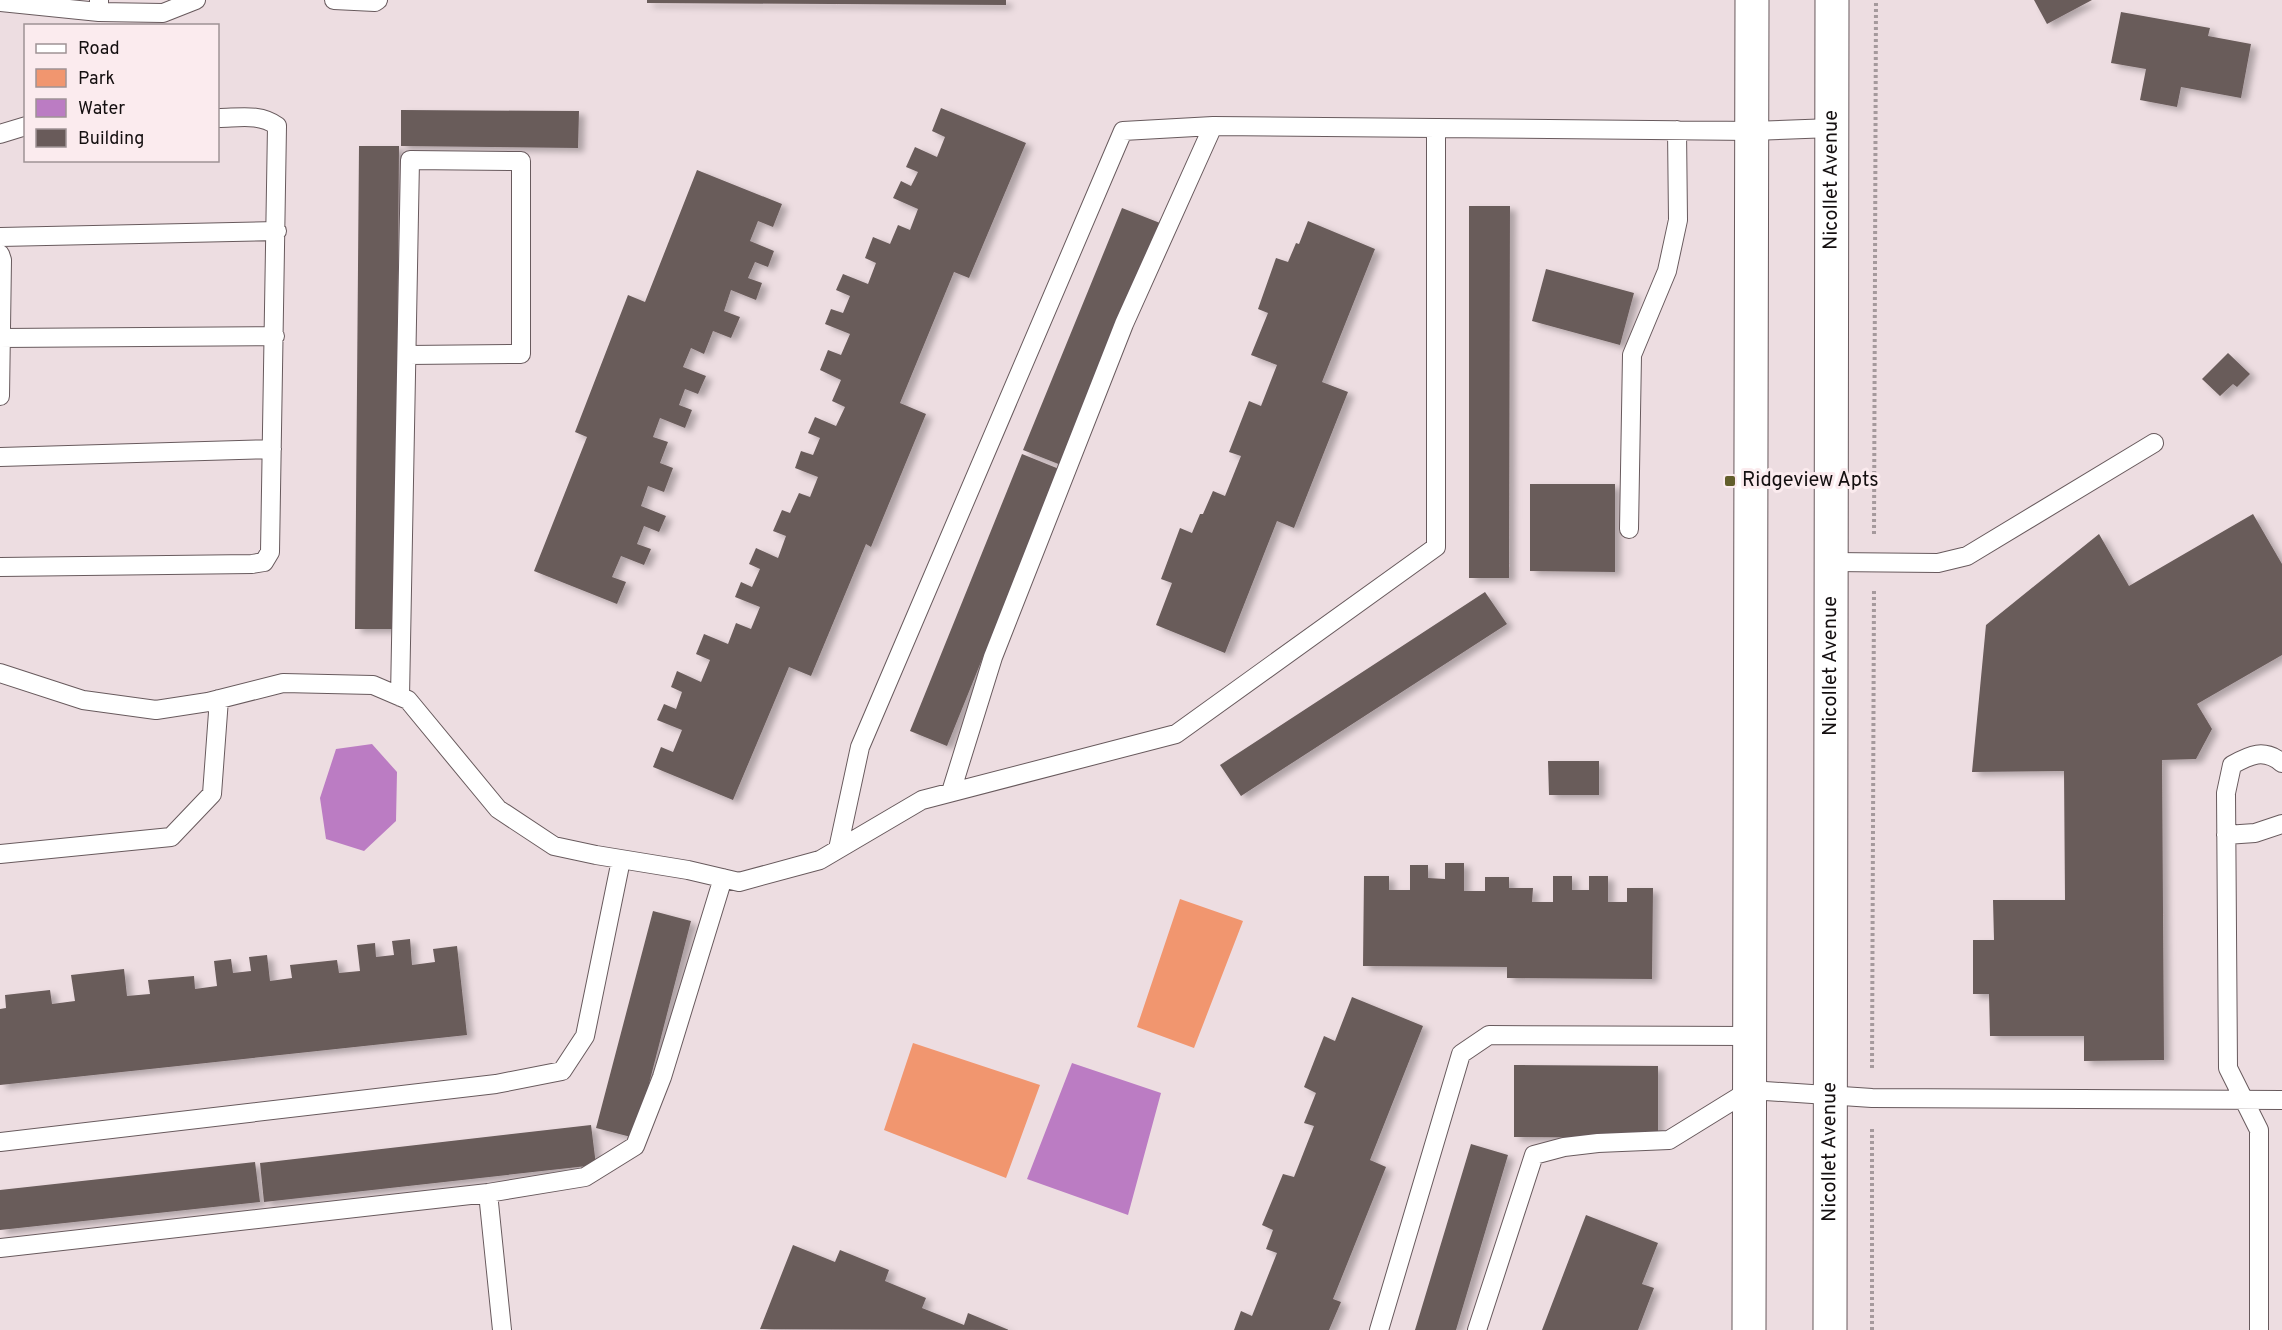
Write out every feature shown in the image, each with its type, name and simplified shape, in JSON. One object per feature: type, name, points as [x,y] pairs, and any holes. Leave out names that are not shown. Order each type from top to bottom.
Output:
[{"type":"main road","points":[[1749,1330],[1752,0]]},
{"type":"main road","name":"Nicollet Avenue","points":[[1830,1330],[1832,0]]},
{"type":"lane","points":[[0,2],[99,6],[163,13],[196,0]]},
{"type":"lane","points":[[334,0],[375,2],[378,0]]},
{"type":"lane","points":[[0,567],[252,564],[264,562],[270,552],[277,126],[270,120],[259,117],[219,118]]},
{"type":"lane","points":[[838,849],[860,747],[1123,131],[1213,126],[1752,131],[1832,128]]},
{"type":"lane","points":[[951,792],[993,657],[1019,590],[1124,324],[1213,126]]},
{"type":"lane","points":[[0,134],[24,127]]},
{"type":"lane","points":[[0,673],[83,700],[156,710],[219,699],[283,683],[373,685],[408,700],[498,809],[554,846],[621,860],[688,870],[739,882],[820,860],[922,800],[1176,734],[1437,547],[1437,128]]},
{"type":"lane","points":[[1629,529],[1632,355],[1667,271],[1678,220],[1677,130]]},
{"type":"lane","points":[[400,697],[411,160],[520,161],[520,354],[408,355]]},
{"type":"lane","points":[[0,237],[277,231]]},
{"type":"lane","points":[[0,254],[2,260],[0,396]]},
{"type":"lane","points":[[1,338],[275,336]]},
{"type":"lane","points":[[1832,562],[1938,563],[1967,556],[2154,443]]},
{"type":"lane","points":[[0,458],[272,449]]},
{"type":"lane","points":[[0,854],[171,837],[212,794],[219,699]]},
{"type":"lane","points":[[2259,1330],[2259,1130],[2228,1068],[2226,793],[2232,765],[2252,754],[2274,757],[2282,763]]},
{"type":"lane","points":[[2226,835],[2255,833],[2282,824]]},
{"type":"lane","points":[[0,1142],[496,1084],[562,1071],[585,1036],[621,860]]},
{"type":"lane","points":[[0,1248],[488,1193],[585,1177],[635,1146],[662,1077],[723,878]]},
{"type":"lane","points":[[1379,1330],[1461,1054],[1489,1035],[1750,1036]]},
{"type":"lane","points":[[1477,1330],[1534,1155],[1564,1147],[1598,1143],[1669,1140],[1750,1090],[1872,1098],[2282,1100]]},
{"type":"lane","points":[[488,1193],[502,1330]]},
{"type":"path","points":[[1872,1330],[1876,0]]},
{"type":"green space","points":[[1180,899],[1243,921],[1194,1048],[1137,1027]]},
{"type":"green space","points":[[913,1043],[1040,1085],[1006,1178],[884,1130]]},
{"type":"water","points":[[372,744],[397,772],[396,821],[364,851],[326,839],[320,798],[336,749]]},
{"type":"water","points":[[1072,1063],[1161,1093],[1128,1215],[1027,1179]]},
{"type":"building","points":[[647,0],[1006,0],[1006,5],[647,3]]},
{"type":"building","points":[[2034,0],[2092,0],[2047,24]]},
{"type":"building","points":[[2121,12],[2210,28],[2208,36],[2251,44],[2241,98],[2181,87],[2177,107],[2140,100],[2146,69],[2111,63]]},
{"type":"building","points":[[941,108],[1026,143],[969,278],[954,272],[900,403],[926,414],[871,547],[866,544],[811,676],[789,667],[733,800],[653,767],[661,747],[673,752],[682,730],[657,720],[664,704],[676,709],[682,692],[671,687],[677,671],[701,682],[710,660],[696,654],[704,634],[728,644],[736,623],[751,629],[760,607],[735,597],[741,582],[752,587],[760,569],[749,564],[756,548],[778,558],[786,536],[773,531],[782,510],[790,513],[799,493],[810,497],[818,477],[795,468],[801,451],[813,455],[820,438],[808,433],[815,417],[836,426],[845,407],[832,401],[841,380],[820,370],[828,350],[841,355],[850,334],[825,324],[831,309],[843,313],[850,296],[836,290],[843,274],[868,284],[876,263],[865,258],[873,237],[890,244],[898,225],[910,230],[918,209],[893,198],[901,181],[911,186],[918,172],[906,167],[915,147],[937,157],[945,137],[932,131]]},
{"type":"building","points":[[401,110],[579,111],[578,148],[401,146]]},
{"type":"building","points":[[359,146],[399,146],[395,629],[355,629]]},
{"type":"building","points":[[697,170],[782,204],[773,227],[758,221],[750,241],[774,251],[768,267],[755,262],[748,278],[762,283],[756,300],[731,290],[724,311],[740,317],[731,338],[713,331],[704,354],[691,348],[683,367],[706,376],[698,394],[685,389],[679,405],[692,410],[685,428],[660,418],[653,437],[668,442],[660,463],[673,468],[664,492],[648,486],[641,506],[666,516],[659,532],[644,526],[637,544],[651,549],[644,565],[621,556],[612,577],[626,582],[617,604],[534,571],[587,437],[575,432],[628,295],[645,302]]},
{"type":"building","points":[[1469,206],[1510,206],[1509,578],[1469,578]]},
{"type":"building","points":[[1122,208],[1160,223],[1061,465],[1023,450]]},
{"type":"building","points":[[1308,221],[1375,249],[1322,382],[1348,392],[1294,528],[1277,521],[1225,653],[1156,625],[1172,583],[1161,579],[1180,528],[1192,533],[1213,491],[1225,496],[1241,456],[1229,452],[1249,401],[1261,406],[1277,365],[1251,355],[1268,313],[1258,309],[1276,258],[1288,262],[1296,243],[1299,244]]},
{"type":"building","points":[[1546,269],[1634,293],[1620,345],[1532,321]]},
{"type":"building","points":[[2228,353],[2250,374],[2237,387],[2233,384],[2220,396],[2202,379]]},
{"type":"building","points":[[1022,454],[1059,469],[947,746],[910,731]]},
{"type":"building","points":[[1530,484],[1615,484],[1615,572],[1530,571]]},
{"type":"building","points":[[2253,514],[2282,564],[2282,655],[2197,704],[2212,729],[2196,759],[2162,760],[2164,1060],[2084,1061],[2084,1036],[1990,1036],[1989,994],[1973,994],[1973,940],[1994,940],[1993,900],[2065,900],[2064,771],[1972,772],[1986,625],[2099,534],[2129,586]]},
{"type":"building","points":[[1485,592],[1507,624],[1241,796],[1220,765]]},
{"type":"building","points":[[1548,761],[1599,761],[1599,795],[1549,795]]},
{"type":"building","points":[[1445,863],[1464,863],[1464,891],[1485,891],[1485,877],[1509,877],[1509,888],[1533,888],[1532,902],[1553,902],[1553,876],[1572,876],[1572,890],[1589,890],[1589,876],[1608,876],[1608,902],[1627,902],[1627,888],[1653,888],[1652,979],[1507,978],[1507,967],[1363,966],[1364,876],[1389,876],[1389,890],[1410,890],[1410,865],[1428,865],[1428,878],[1445,879]]},
{"type":"building","points":[[653,911],[691,921],[635,1138],[596,1128]]},
{"type":"building","points":[[410,939],[412,965],[435,962],[433,949],[457,946],[467,1035],[0,1085],[0,1009],[6,1008],[5,995],[50,990],[52,1004],[75,1001],[71,975],[124,969],[127,996],[150,994],[148,980],[194,976],[195,989],[217,986],[214,961],[231,959],[233,973],[251,971],[249,957],[267,955],[270,981],[292,978],[290,965],[337,960],[339,973],[360,971],[357,945],[375,943],[376,957],[394,955],[392,941]]},
{"type":"building","points":[[1352,997],[1423,1026],[1370,1160],[1386,1167],[1333,1299],[1341,1302],[1329,1330],[1234,1330],[1241,1311],[1252,1316],[1277,1253],[1266,1249],[1273,1230],[1262,1225],[1283,1174],[1294,1177],[1314,1126],[1304,1123],[1316,1093],[1304,1087],[1324,1036],[1335,1041]]},
{"type":"building","points":[[1514,1065],[1658,1066],[1658,1138],[1514,1137]]},
{"type":"building","points":[[591,1125],[596,1165],[264,1202],[260,1163]]},
{"type":"building","points":[[1471,1144],[1508,1155],[1456,1330],[1415,1330]]},
{"type":"building","points":[[255,1162],[260,1202],[0,1230],[0,1190]]},
{"type":"building","points":[[1586,1215],[1658,1243],[1642,1284],[1654,1288],[1638,1330],[1542,1330]]},
{"type":"building","points":[[793,1245],[835,1262],[840,1250],[889,1270],[885,1281],[926,1298],[922,1308],[964,1325],[968,1313],[1009,1330],[760,1329]]},
{"type":"place","name":"Ridgeview Apts","points":[[1730,481]]}]
